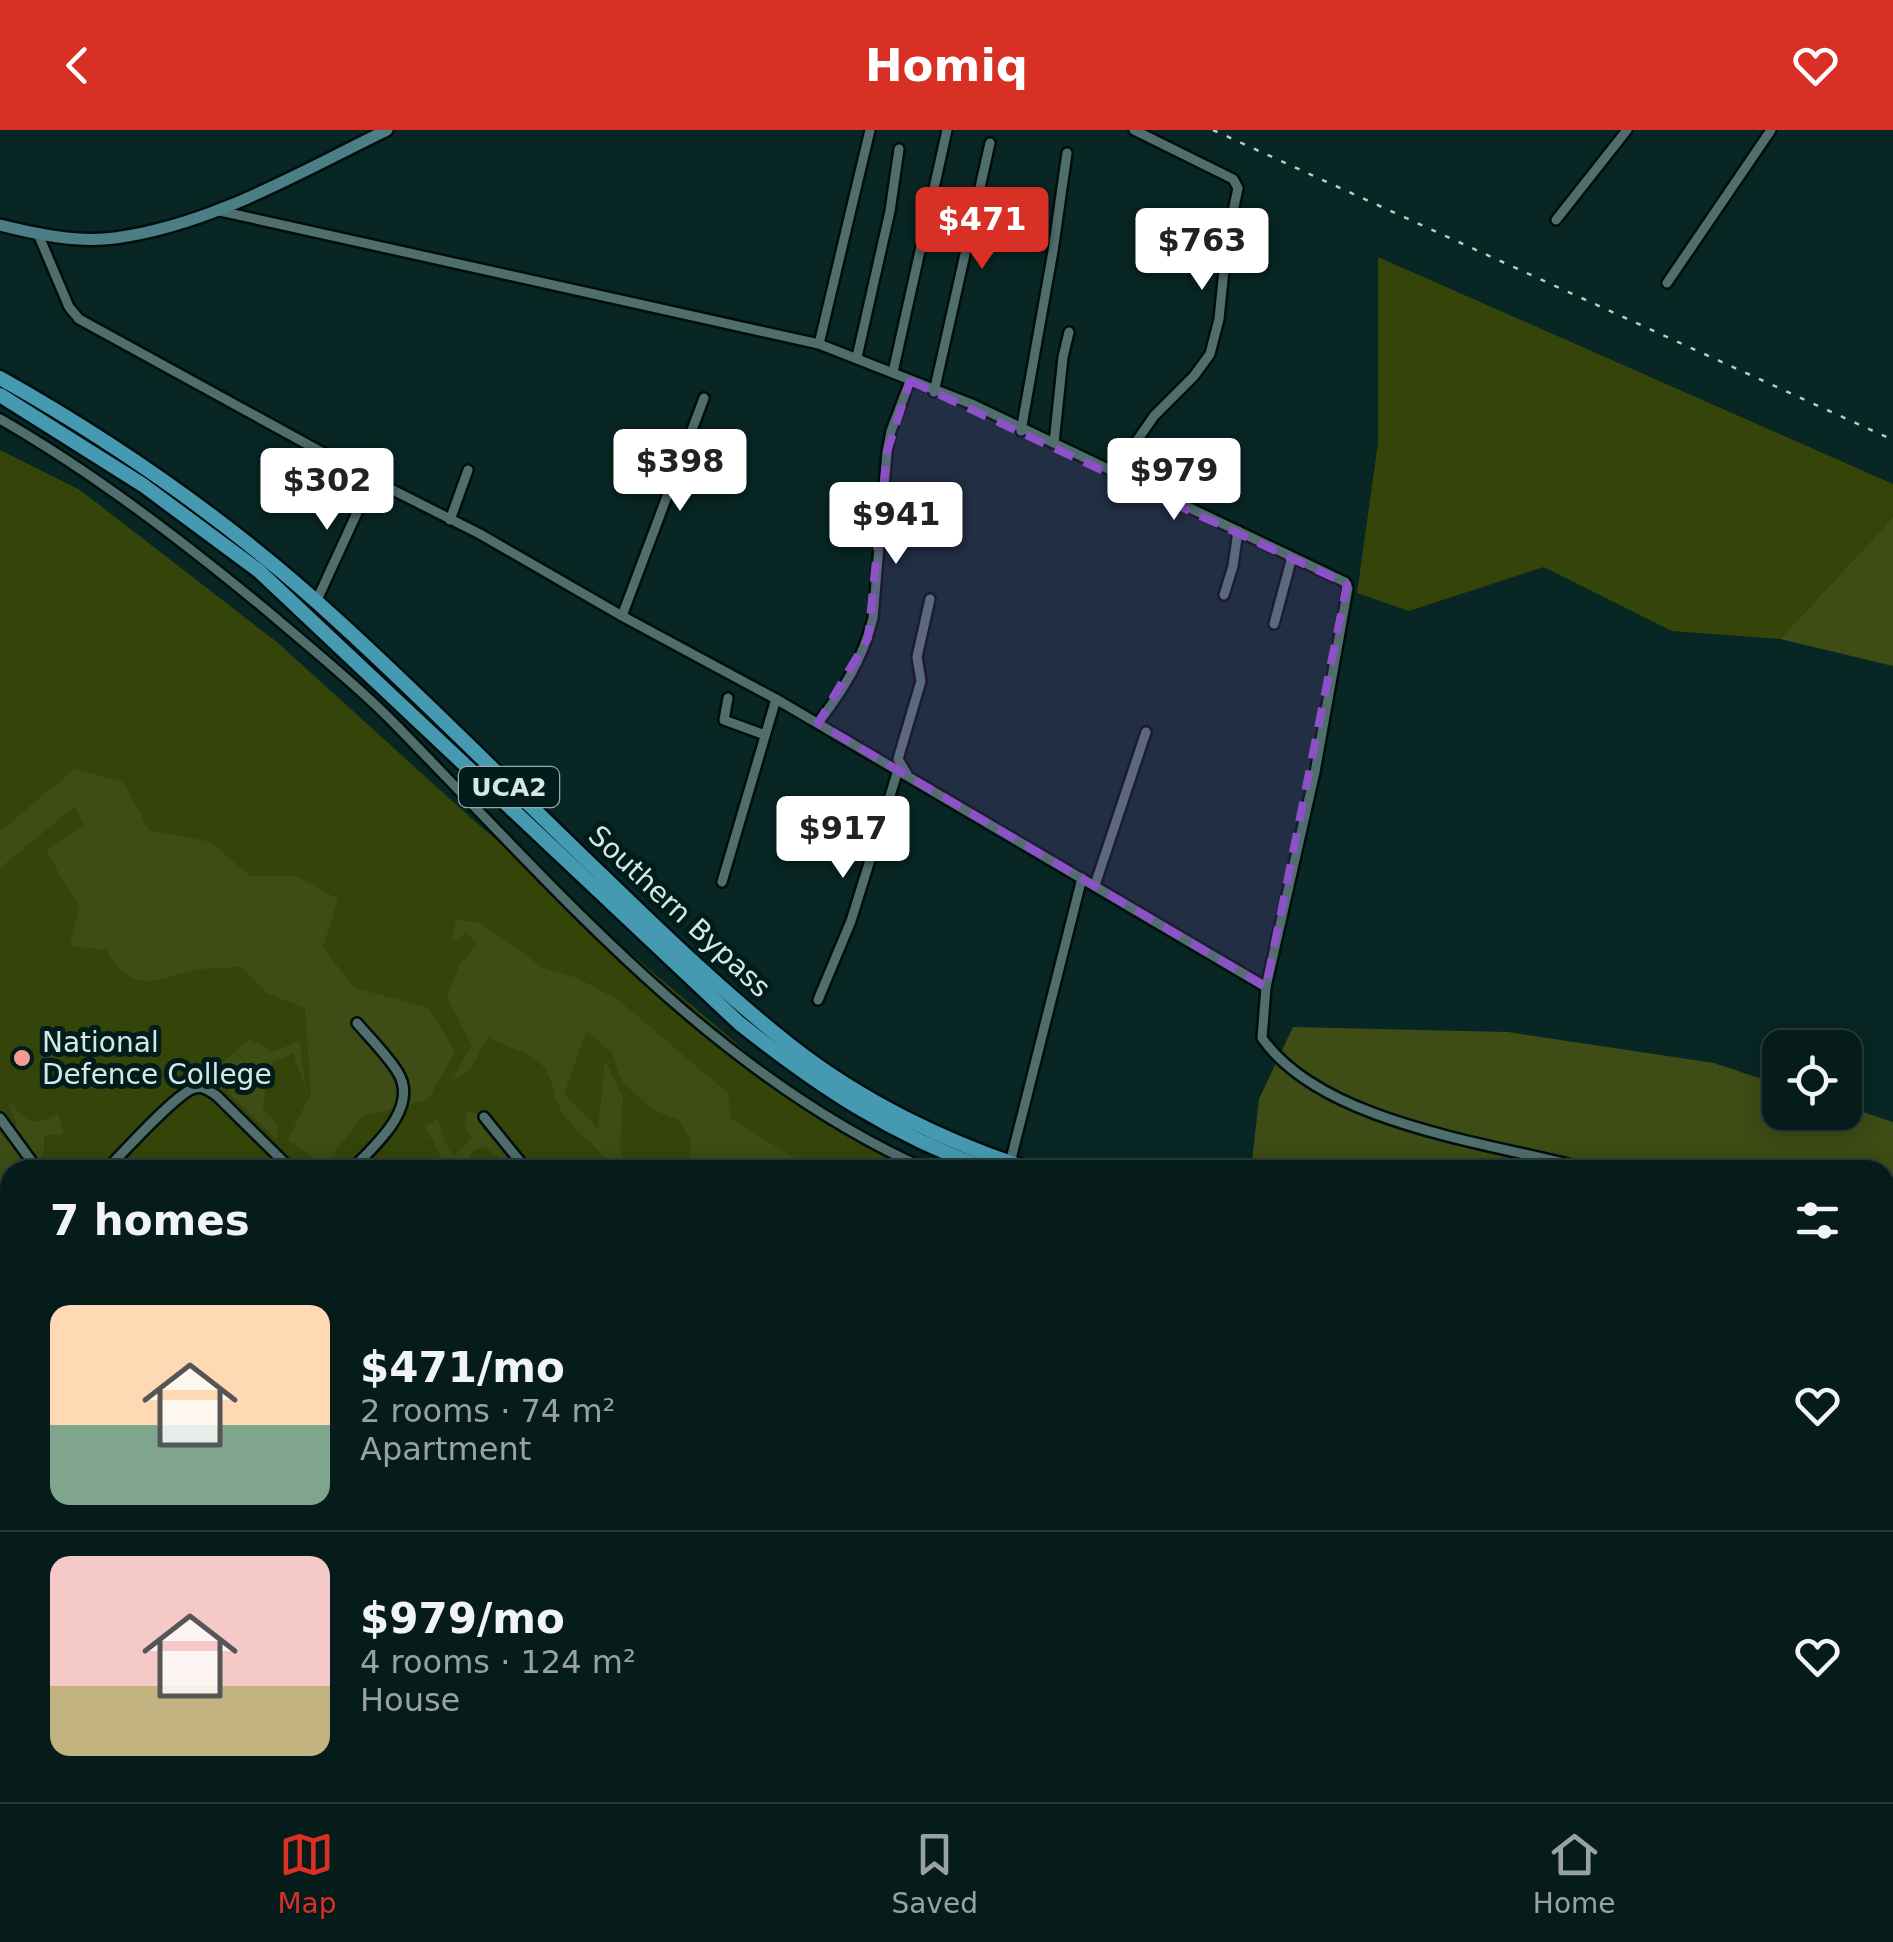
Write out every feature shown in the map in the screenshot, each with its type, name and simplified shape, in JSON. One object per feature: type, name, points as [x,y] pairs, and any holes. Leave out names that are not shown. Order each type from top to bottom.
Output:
[{"type":"highway","name":"Southern Bypass","points":[[0,378],[65,415],[168,484],[269,560],[682,952],[792,1047],[857,1090],[927,1128],[1003,1160]]},
{"type":"highway","name":"Southern Bypass","points":[[0,395],[143,485],[259,572],[739,1023],[799,1070],[876,1121],[966,1160]]},
{"type":"main road","points":[[0,225],[38,234],[113,238],[220,210],[387,130]]},
{"type":"street","points":[[820,344],[870,130]]},
{"type":"street","points":[[893,372],[947,130]]},
{"type":"street","points":[[1114,474],[1154,416],[1210,354],[1238,188],[1234,179],[1134,130]]},
{"type":"street","points":[[1556,220],[1627,130]]},
{"type":"street","points":[[1667,283],[1771,130]]},
{"type":"street","points":[[934,392],[990,143]]},
{"type":"street","points":[[858,357],[890,212],[899,149]]},
{"type":"street","points":[[1021,431],[1067,153]]},
{"type":"street","points":[[220,210],[820,344],[974,406],[1342,580],[1348,588],[1314,772],[1266,987],[1262,1038],[1286,1066],[1332,1095],[1480,1146],[1555,1160]]},
{"type":"street","points":[[38,234],[69,306],[79,319],[776,699],[1266,987]]},
{"type":"street","points":[[1054,443],[1062,358],[1069,332]]},
{"type":"street","points":[[818,724],[845,688],[868,638],[887,452],[910,381]]},
{"type":"street","points":[[622,616],[704,398]]},
{"type":"street","points":[[0,419],[123,498],[299,638],[388,718],[494,829],[612,943],[730,1049],[774,1082],[910,1160]]},
{"type":"street","points":[[450,520],[468,470]]},
{"type":"street","points":[[316,602],[372,480]]},
{"type":"street","points":[[1224,595],[1238,531]]},
{"type":"street","points":[[1274,624],[1292,557]]},
{"type":"street","points":[[908,776],[898,759],[921,681],[917,657],[930,599]]},
{"type":"street","points":[[728,698],[724,720],[765,735]]},
{"type":"street","points":[[722,882],[776,699]]},
{"type":"street","points":[[1096,885],[1146,732]]},
{"type":"street","points":[[818,1000],[851,920],[898,770]]},
{"type":"street","points":[[1011,1160],[1082,878]]},
{"type":"street","points":[[356,1023],[399,1072],[404,1094],[397,1116],[360,1160]]},
{"type":"street","points":[[116,1160],[185,1092],[202,1088],[217,1096],[282,1160]]},
{"type":"street","points":[[484,1117],[519,1160]]},
{"type":"street","points":[[0,1118],[31,1160]]},
{"type":"highlighted area","points":[[910,381],[1347,584],[1266,987],[818,723],[868,638],[887,452]]},
{"type":"green space","points":[[1378,257],[1893,484],[1893,517],[1780,639],[1672,631],[1544,567],[1409,611],[1357,593],[1378,443]]},
{"type":"green space","points":[[0,450],[80,490],[278,643],[472,819],[808,1104],[900,1160],[0,1160]]},
{"type":"green space","points":[[1893,517],[1893,666],[1780,639]]},
{"type":"green space","points":[[75,769],[124,783],[149,830],[211,842],[250,876],[296,876],[338,899],[323,947],[354,988],[427,1007],[455,1051],[428,1100],[363,1116],[329,1160],[316,1160],[288,1140],[311,1093],[305,1008],[266,993],[242,967],[207,968],[138,980],[117,966],[106,950],[70,946],[79,907],[46,851],[84,825],[75,806],[0,868],[0,831]]},
{"type":"green space","points":[[456,920],[480,923],[542,967],[577,978],[617,999],[728,1093],[731,1119],[798,1160],[690,1160],[690,1139],[678,1120],[654,1110],[623,1083],[611,1051],[586,1032],[564,1094],[598,1129],[605,1061],[623,1096],[620,1147],[624,1160],[606,1160],[573,1127],[538,1061],[489,1036],[470,1069],[451,1081],[472,1046],[447,997],[459,966],[478,943],[465,933],[451,943]]},
{"type":"green space","points":[[1293,1027],[1508,1032],[1714,1063],[1762,1079],[1762,1130],[1862,1130],[1862,1112],[1893,1122],[1893,1160],[1252,1160],[1259,1099]]},
{"type":"green space","points":[[250,1039],[272,1052],[300,1041],[305,1087],[293,1053],[274,1062],[262,1076],[263,1110],[277,1123],[277,1139],[229,1094],[224,1061]]},
{"type":"green space","points":[[6,1099],[34,1122],[58,1114],[64,1134],[44,1135],[40,1160],[0,1160],[0,1133],[8,1142],[17,1123]]},
{"type":"green space","points":[[467,1111],[479,1114],[483,1129],[509,1160],[484,1147],[473,1151],[468,1160],[442,1160],[425,1126],[438,1119],[445,1143],[454,1156],[472,1137],[465,1126]]},
{"type":"railway","points":[[1213,130],[1893,440]]},
{"type":"place","name":"National Defence College","points":[[22,1058]]}]
